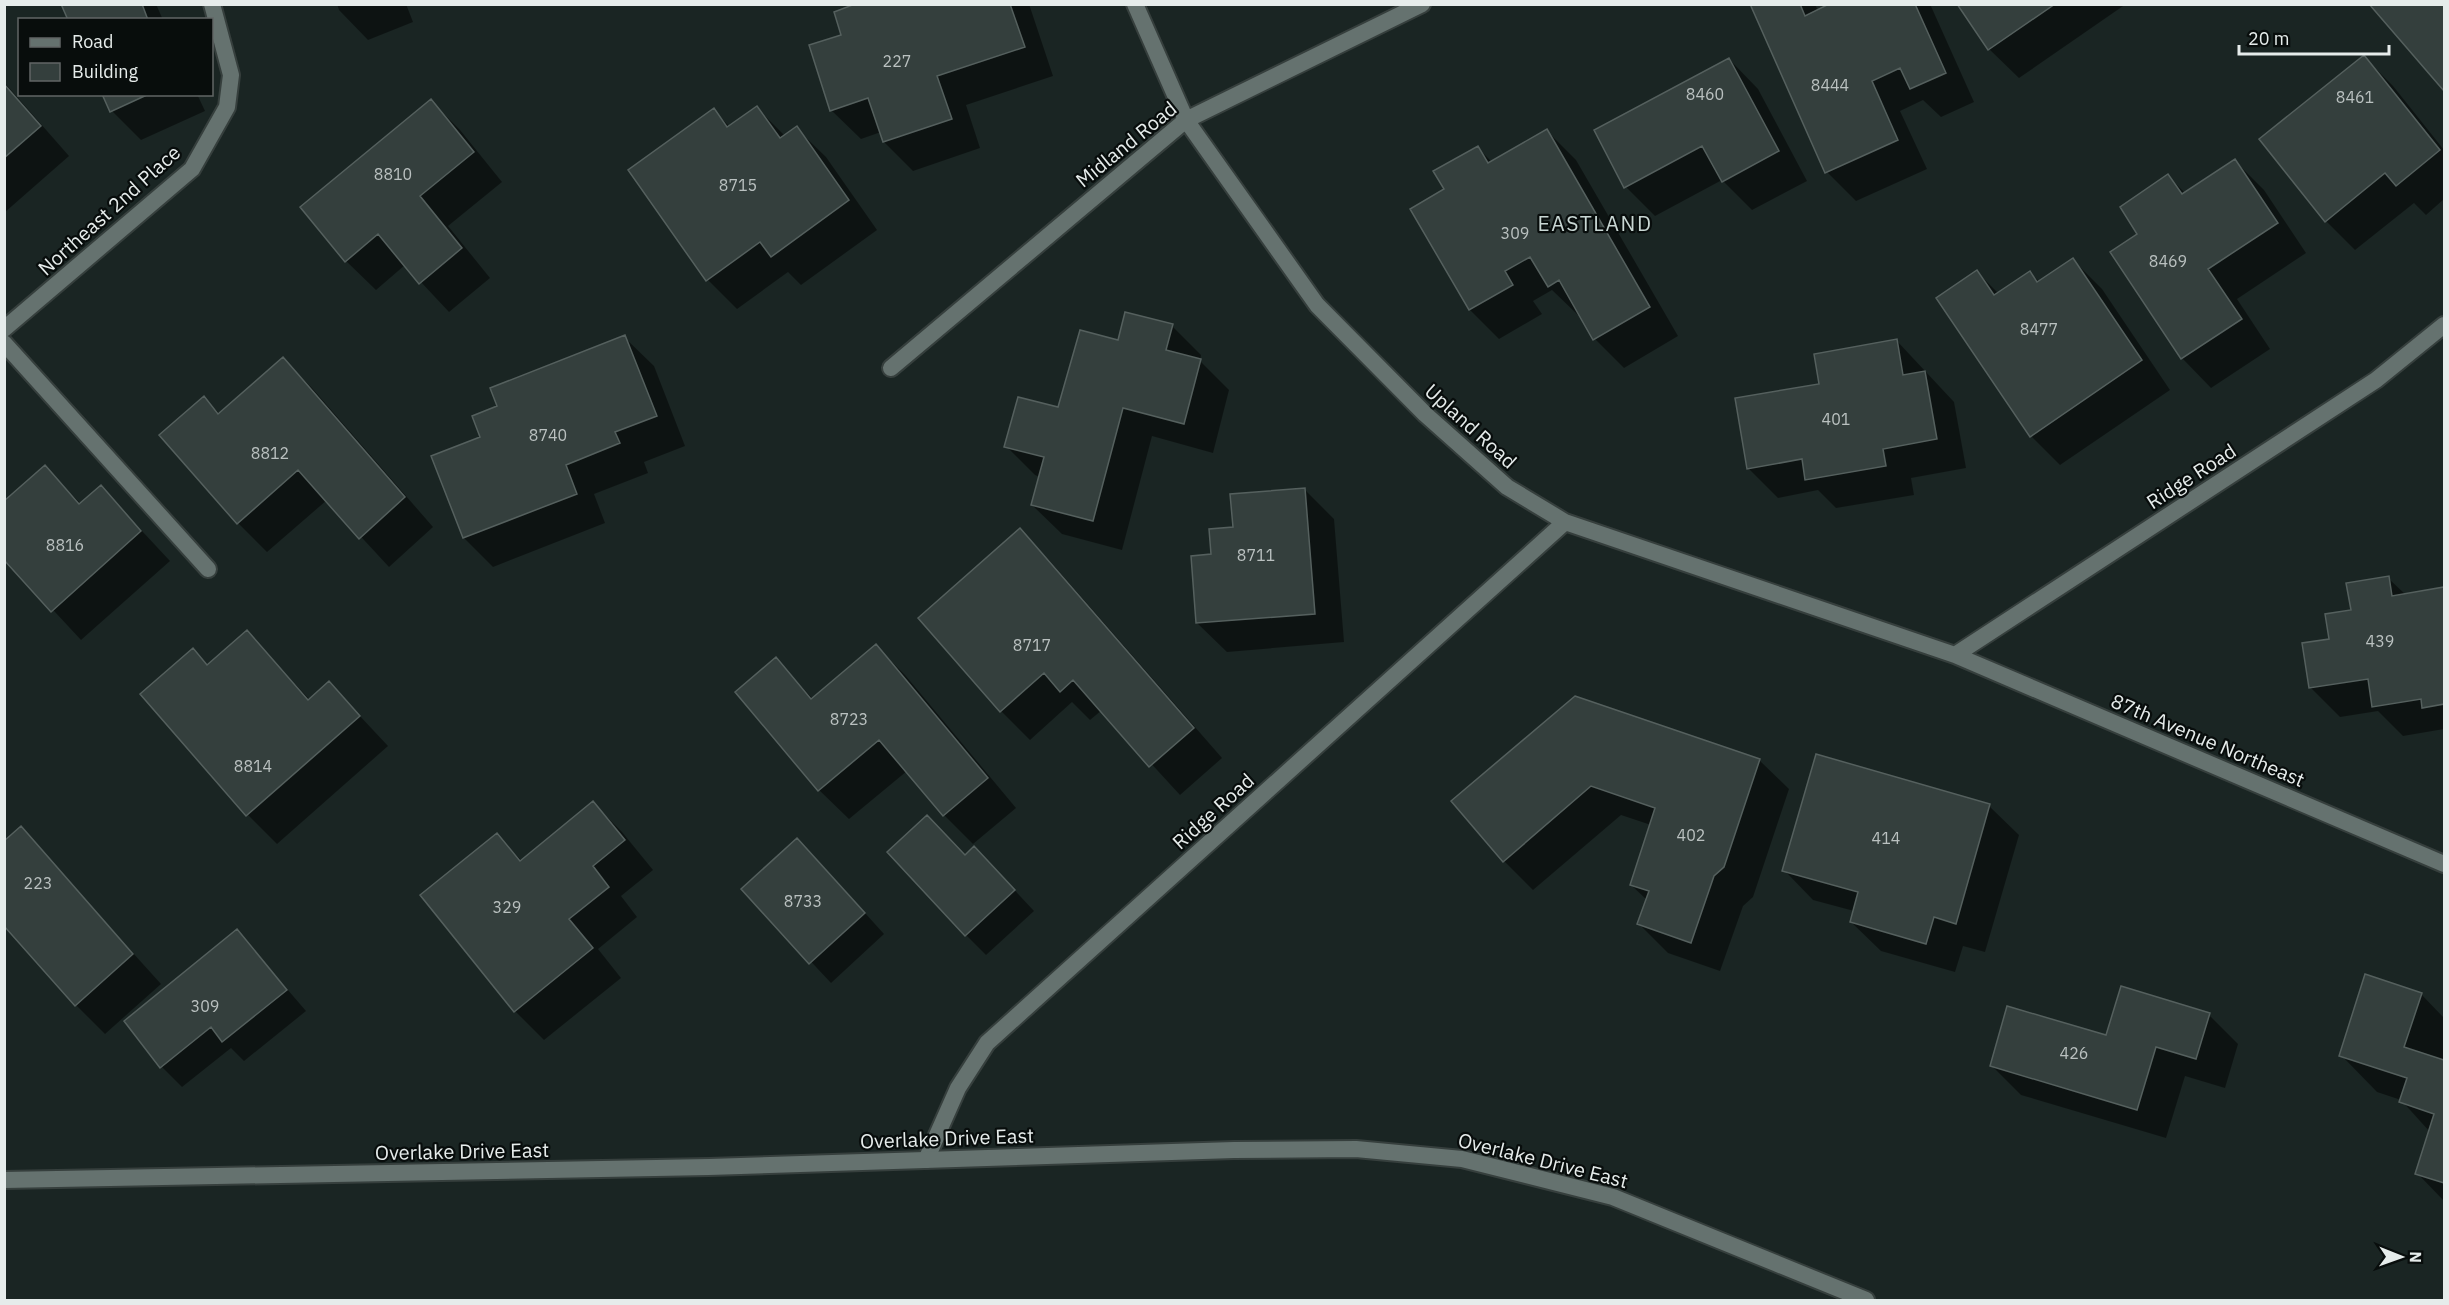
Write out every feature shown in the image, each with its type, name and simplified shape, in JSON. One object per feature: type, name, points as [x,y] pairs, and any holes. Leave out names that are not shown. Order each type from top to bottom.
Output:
[{"type":"street","name":"Northeast 2nd Place","points":[[4,329],[192,169],[227,107],[230,86],[231,75],[212,4]]},
{"type":"street","name":"Upland Road","points":[[1135,4],[1186,120],[1317,305],[1425,414],[1507,487],[1565,522],[1955,655]]},
{"type":"street","name":"Midland Road","points":[[891,369],[1186,120],[1422,4]]},
{"type":"street","name":"Ridge Road","points":[[1955,655],[2376,380],[2445,325]]},
{"type":"street","points":[[4,343],[208,570]]},
{"type":"street","name":"Ridge Road","points":[[926,1160],[958,1088],[987,1043],[1565,522]]},
{"type":"street","name":"87th Avenue Northeast","points":[[1955,655],[2445,864]]},
{"type":"street","name":"Overlake Drive East","points":[[4,1180],[1356,1149],[1462,1159],[1613,1197],[1866,1300]]},
{"type":"building","points":[[61,4],[142,4],[147,18],[67,18]]},
{"type":"building","points":[[855,4],[1010,4],[1025,47],[937,76],[952,119],[883,142],[868,98],[830,111],[809,45],[841,35],[834,12]]},
{"type":"building","points":[[1750,4],[1800,4],[1805,16],[1829,4],[1915,4],[1946,73],[1910,89],[1900,68],[1872,81],[1898,140],[1825,173]]},
{"type":"building","points":[[1957,4],[2055,4],[1988,50]]},
{"type":"building","points":[[2369,4],[2444,4],[2444,91]]},
{"type":"building","points":[[2364,55],[2440,150],[2396,186],[2385,173],[2325,222],[2259,139]]},
{"type":"building","points":[[1729,58],[1779,151],[1722,182],[1702,146],[1624,188],[1594,130]]},
{"type":"building","points":[[4,84],[41,126],[4,158]]},
{"type":"building","points":[[103,96],[145,96],[110,112]]},
{"type":"building","points":[[431,99],[474,152],[420,196],[462,248],[419,284],[378,234],[345,262],[300,207]]},
{"type":"building","points":[[757,106],[780,138],[797,126],[849,200],[771,257],[760,242],[706,281],[628,170],[714,108],[727,127]]},
{"type":"building","points":[[1547,129],[1650,307],[1593,340],[1559,280],[1548,287],[1530,257],[1505,271],[1513,285],[1469,310],[1410,209],[1444,189],[1433,171],[1478,146],[1488,163]]},
{"type":"building","points":[[2235,159],[2278,223],[2208,269],[2242,319],[2181,359],[2110,252],[2137,234],[2120,207],[2168,174],[2182,194]]},
{"type":"building","points":[[2073,258],[2142,360],[2030,437],[1936,298],[1977,270],[1994,295],[2030,271],[2037,282]]},
{"type":"building","points":[[1125,312],[1173,324],[1166,350],[1201,359],[1184,424],[1123,408],[1093,521],[1031,505],[1044,457],[1004,447],[1018,397],[1058,407],[1080,330],[1118,340]]},
{"type":"building","points":[[625,335],[657,416],[615,432],[620,443],[566,465],[577,494],[463,538],[431,456],[480,437],[472,416],[497,406],[490,388]]},
{"type":"building","points":[[1897,339],[1903,375],[1925,371],[1937,439],[1883,449],[1886,466],[1805,480],[1802,459],[1747,469],[1735,398],[1819,384],[1814,354]]},
{"type":"building","points":[[283,357],[405,497],[359,539],[298,470],[237,524],[159,435],[204,396],[218,414]]},
{"type":"building","points":[[45,465],[79,504],[101,485],[141,531],[51,612],[4,560],[4,501]]},
{"type":"building","points":[[1305,488],[1315,614],[1196,623],[1191,556],[1211,554],[1209,529],[1233,527],[1230,494]]},
{"type":"building","points":[[1020,528],[1194,728],[1149,767],[1073,680],[1060,692],[1044,673],[1000,712],[918,618]]},
{"type":"building","points":[[2389,576],[2392,596],[2444,587],[2444,704],[2422,708],[2421,699],[2372,707],[2368,679],[2309,688],[2302,643],[2329,639],[2325,614],[2351,610],[2346,583]]},
{"type":"building","points":[[247,630],[308,700],[329,681],[360,716],[246,816],[140,694],[193,648],[207,665]]},
{"type":"building","points":[[876,644],[988,778],[943,816],[879,740],[818,791],[735,692],[776,657],[811,699]]},
{"type":"building","points":[[1575,696],[1760,759],[1724,867],[1714,876],[1691,943],[1637,924],[1649,891],[1630,885],[1655,808],[1591,786],[1503,862],[1451,801]]},
{"type":"building","points":[[1816,754],[1990,804],[1956,924],[1934,917],[1926,944],[1850,922],[1858,892],[1782,871]]},
{"type":"building","points":[[593,801],[625,840],[593,866],[609,887],[569,919],[593,948],[514,1012],[420,895],[497,833],[520,861]]},
{"type":"building","points":[[927,815],[965,855],[974,846],[1015,890],[965,936],[887,852]]},
{"type":"building","points":[[21,826],[133,954],[75,1006],[4,926],[4,841]]},
{"type":"building","points":[[797,838],[865,913],[809,964],[741,889]]},
{"type":"building","points":[[237,929],[287,990],[222,1042],[211,1027],[160,1068],[124,1021]]},
{"type":"building","points":[[2365,974],[2422,993],[2404,1047],[2444,1060],[2444,1183],[2415,1174],[2434,1114],[2399,1102],[2407,1078],[2339,1056]]},
{"type":"building","points":[[2121,986],[2210,1013],[2196,1059],[2156,1047],[2137,1110],[1990,1066],[2007,1006],[2106,1035]]},
{"type":"district","name":"EASTLAND","points":[[1595,223]]}]
